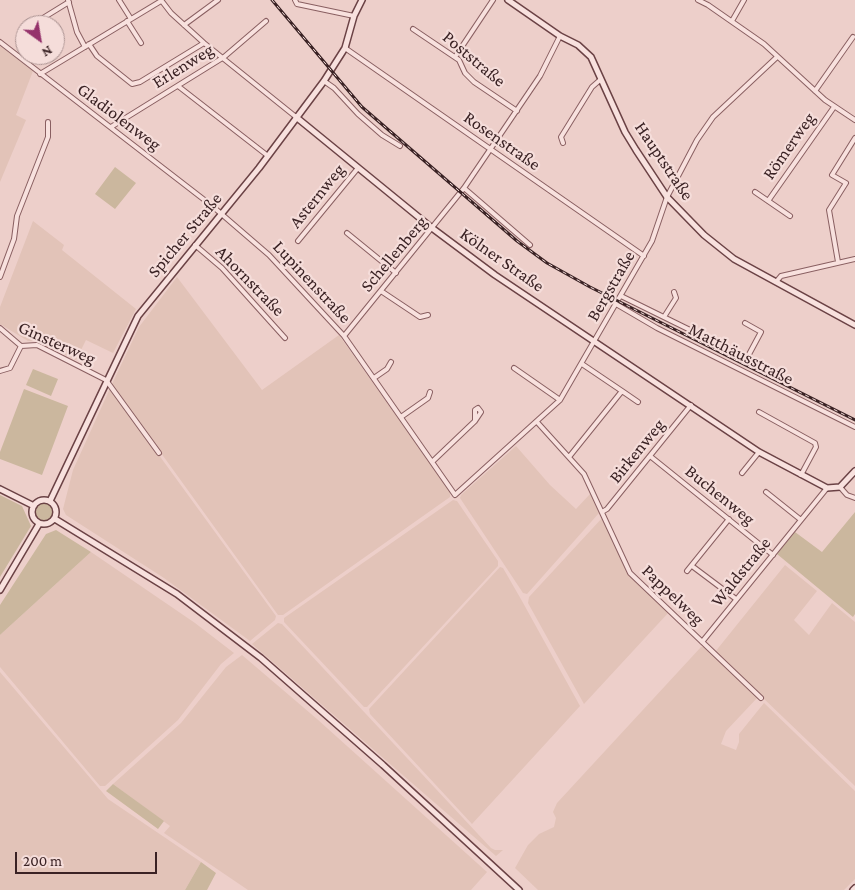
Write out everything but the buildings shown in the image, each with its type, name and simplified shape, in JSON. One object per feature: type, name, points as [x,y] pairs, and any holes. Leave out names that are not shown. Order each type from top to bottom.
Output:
[{"type":"street","points":[[119,0],[141,43]]},
{"type":"street","points":[[40,74],[161,0]]},
{"type":"street","name":"Kölner Straße","points":[[161,0],[184,25],[204,42],[432,228],[495,275],[759,452],[827,488]]},
{"type":"street","points":[[184,25],[218,0]]},
{"type":"street","points":[[294,0],[297,4],[354,16]]},
{"type":"street","name":"Spicher Straße","points":[[50,501],[138,316],[268,156],[324,81],[345,48],[354,16],[362,0]]},
{"type":"street","points":[[455,58],[493,0]]},
{"type":"street","name":"Hauptstraße","points":[[508,0],[560,36],[566,37],[584,49],[591,57],[625,132],[667,197],[718,249],[855,325]]},
{"type":"street","points":[[698,0],[764,44],[834,107],[855,120]]},
{"type":"street","points":[[732,21],[744,0]]},
{"type":"street","points":[[47,15],[68,1],[77,32],[87,46],[132,84],[140,82],[204,42]]},
{"type":"street","name":"Erlenweg","points":[[111,128],[224,57],[266,21]]},
{"type":"street","name":"Poststraße","points":[[413,29],[455,58],[468,78],[517,111]]},
{"type":"street","name":"Schellenberg","points":[[344,336],[464,188],[540,76],[560,36]]},
{"type":"street","points":[[815,91],[853,37]]},
{"type":"street","name":"Gladiolenweg","points":[[0,42],[221,214]]},
{"type":"street","name":"Rosenstraße","points":[[345,48],[644,256]]},
{"type":"street","name":"Bergstraße","points":[[444,478],[455,495],[560,400],[652,241],[667,197],[697,140],[714,117],[777,57]]},
{"type":"street","points":[[563,143],[561,137],[592,87],[600,80]]},
{"type":"street","points":[[324,81],[334,88],[358,114],[382,135],[400,146]]},
{"type":"street","points":[[178,86],[268,156]]},
{"type":"street","name":"Römerweg","points":[[768,201],[834,107]]},
{"type":"street","points":[[0,277],[14,240],[17,216],[48,137],[48,122]]},
{"type":"street","points":[[838,262],[829,210],[846,183],[832,175],[855,138]]},
{"type":"street","name":"Asternweg","points":[[298,241],[358,168]]},
{"type":"street","points":[[464,188],[530,245]]},
{"type":"street","name":"Römerweg","points":[[755,192],[790,216]]},
{"type":"street","name":"Lupinenstraße","points":[[221,214],[269,255],[344,336],[444,478]]},
{"type":"street","points":[[347,233],[396,273]]},
{"type":"street","name":"Ahornstraße","points":[[195,245],[222,268],[285,338]]},
{"type":"street","points":[[776,282],[781,276],[855,259]]},
{"type":"street","points":[[381,290],[420,318],[428,315]]},
{"type":"street","points":[[664,317],[676,298],[674,292]]},
{"type":"street","points":[[621,296],[710,342],[747,358],[761,332],[745,322]]},
{"type":"street","name":"Matthäusstraße","points":[[616,304],[658,328],[855,427]]},
{"type":"street","name":"Ginsterweg","points":[[0,328],[22,346],[37,345],[106,380]]},
{"type":"street","points":[[0,371],[10,368],[22,346]]},
{"type":"street","points":[[374,378],[387,369],[391,362]]},
{"type":"street","points":[[582,364],[638,402]]},
{"type":"street","points":[[514,368],[560,400]]},
{"type":"street","points":[[106,380],[159,453]]},
{"type":"street","points":[[569,457],[622,391]]},
{"type":"street","points":[[401,417],[428,398],[430,392]]},
{"type":"street","name":"Birkenweg","points":[[602,512],[607,509],[691,406]]},
{"type":"street","points":[[759,412],[815,443],[816,447],[801,475]]},
{"type":"street","points":[[432,462],[476,421]]},
{"type":"street","name":"Pappelweg","points":[[537,422],[584,474],[630,573],[761,698]]},
{"type":"street","points":[[742,473],[759,452]]},
{"type":"street","name":"Buchenweg","points":[[650,456],[773,555]]},
{"type":"street","points":[[827,488],[840,487],[855,471]]},
{"type":"street","points":[[840,487],[847,495],[855,498]]},
{"type":"street","name":"Waldstraße","points":[[702,642],[827,488]]},
{"type":"street","points":[[0,489],[34,506]]},
{"type":"street","points":[[766,492],[801,520]]},
{"type":"street","points":[[39,501],[50,501],[57,510],[55,518],[50,523],[39,524],[32,514],[34,506],[39,501]]},
{"type":"street","points":[[55,518],[177,594],[261,658],[383,765],[519,890]]},
{"type":"street","points":[[687,571],[729,519]]},
{"type":"street","points":[[0,590],[39,524]]},
{"type":"street","points":[[692,566],[736,599]]},
{"type":"shaded area","points":[[0,46],[15,57],[15,65],[25,65],[33,71],[16,115],[26,120],[0,182]]},
{"type":"shaded area","points":[[115,167],[136,183],[115,209],[95,194]]},
{"type":"shaded area","points":[[33,221],[64,245],[62,250],[136,309],[113,353],[86,340],[76,360],[37,341],[28,341],[0,324],[0,307]]},
{"type":"shaded area","points":[[177,277],[262,390],[339,335],[450,492],[450,497],[283,615],[278,615],[161,453],[156,451],[276,616],[275,620],[250,641],[164,578],[66,515],[63,509],[73,470],[139,327]]},
{"type":"shaded area","points":[[33,369],[58,379],[51,396],[26,385]]},
{"type":"shaded area","points":[[24,389],[68,406],[42,475],[0,459],[0,452]]},
{"type":"shaded area","points":[[516,446],[550,485],[576,509],[590,494],[599,513],[527,594],[523,593],[460,498],[461,495]]},
{"type":"shaded area","points":[[0,495],[22,506],[31,526],[0,577]]},
{"type":"shaded area","points":[[453,500],[457,501],[498,561],[498,566],[367,707],[364,707],[284,622],[284,618]]},
{"type":"shaded area","points":[[44,502],[51,505],[54,512],[51,519],[44,522],[37,519],[34,512],[37,505]]},
{"type":"shaded area","points":[[855,512],[855,614],[853,617],[777,554],[795,532],[822,552]]},
{"type":"shaded area","points":[[603,517],[629,574],[669,612],[584,704],[528,603],[529,597]]},
{"type":"shaded area","points":[[56,530],[91,552],[0,635],[0,605],[46,534]]},
{"type":"shaded area","points":[[91,552],[195,623],[234,653],[221,664],[178,720],[105,786],[100,786],[0,667],[0,635]]},
{"type":"shaded area","points":[[785,565],[817,591],[794,620],[809,635],[832,603],[855,622],[855,786],[715,652]]},
{"type":"shaded area","points":[[500,567],[503,568],[522,601],[580,706],[472,824],[370,714],[369,709]]},
{"type":"shaded area","points":[[278,623],[282,624],[491,848],[503,850],[496,856],[252,644]]},
{"type":"shaded area","points":[[701,647],[704,647],[758,697],[726,731],[721,744],[736,750],[739,734],[764,703],[855,791],[855,879],[844,890],[538,890],[515,868],[528,845],[539,834],[554,827],[556,818],[553,812],[557,803]]},
{"type":"shaded area","points":[[242,655],[317,719],[487,872],[471,890],[248,890],[164,833],[170,826],[113,784],[181,723],[226,667]]},
{"type":"shaded area","points":[[0,672],[108,799],[201,862],[185,890],[0,890]]},
{"type":"shaded area","points":[[113,784],[164,821],[158,829],[106,791]]},
{"type":"shaded area","points":[[201,862],[216,873],[207,890],[185,890]]},
{"type":"railway","points":[[272,0],[362,107],[517,241],[547,263],[590,287],[855,420]]}]
